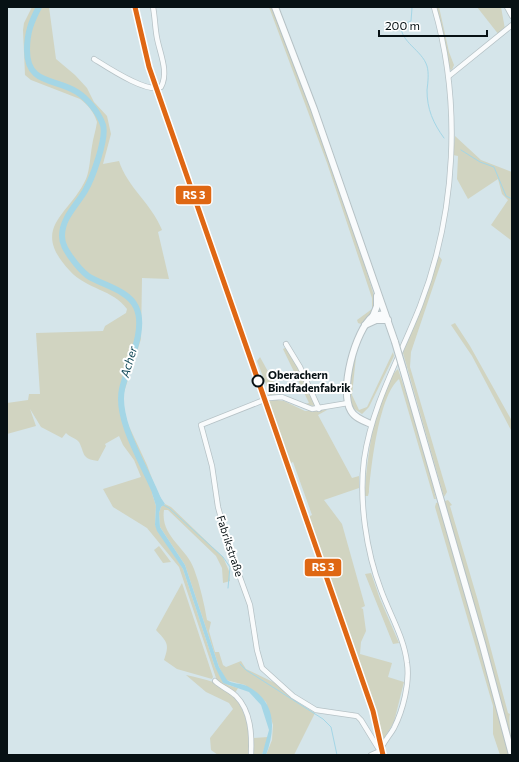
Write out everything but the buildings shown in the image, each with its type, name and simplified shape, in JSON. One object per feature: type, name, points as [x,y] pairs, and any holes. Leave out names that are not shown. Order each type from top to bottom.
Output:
[{"type":"main road","points":[[275,7],[314,109],[395,342],[482,643],[512,755]]},
{"type":"main road","points":[[371,424],[351,413],[348,403],[349,370],[361,328],[372,316],[377,306],[378,292]]},
{"type":"main road","points":[[372,316],[386,317]]},
{"type":"main road","points":[[365,325],[386,317]]},
{"type":"street","points":[[94,59],[140,84],[155,89],[161,87],[163,83],[164,69],[157,37],[153,7]]},
{"type":"street","points":[[372,755],[380,753],[400,714],[407,683],[408,665],[403,643],[380,588],[372,560],[367,533],[363,481],[364,461],[371,424],[386,384],[421,305],[432,271],[442,230],[450,167],[449,76],[434,7]]},
{"type":"street","points":[[507,7],[512,16]]},
{"type":"street","points":[[449,76],[512,25]]},
{"type":"street","points":[[286,344],[300,367],[319,408]]},
{"type":"street","name":"Fabrikstraße","points":[[348,403],[312,409],[282,397],[269,398],[201,425],[212,466],[218,507],[229,547],[250,605],[257,650],[262,668],[293,696],[316,710],[357,716],[361,720],[380,753]]},
{"type":"street","points":[[216,681],[235,695],[246,712],[252,739],[251,755]]},
{"type":"green space","points":[[32,7],[49,7],[56,59],[75,75],[87,88],[94,102],[107,116],[111,134],[103,164],[119,161],[128,179],[158,221],[162,230],[158,232],[169,279],[142,278],[141,339],[124,392],[124,408],[127,422],[147,465],[157,492],[152,493],[156,506],[155,525],[183,569],[215,667],[228,685],[238,688],[235,693],[217,681],[179,567],[147,528],[113,507],[103,489],[141,477],[134,460],[123,445],[119,436],[105,444],[106,446],[98,461],[89,459],[84,455],[79,442],[76,439],[66,433],[62,438],[41,427],[30,409],[36,426],[7,434],[7,403],[28,400],[29,394],[40,394],[36,333],[103,331],[105,326],[126,313],[127,309],[115,298],[84,282],[70,271],[58,256],[53,243],[53,232],[56,222],[79,192],[86,179],[97,122],[90,109],[80,99],[31,80],[25,75],[23,30],[24,23]]},
{"type":"green space","points":[[269,7],[272,7],[320,133],[353,228],[372,290],[375,304],[372,312],[361,324],[358,323],[357,320],[372,309],[372,298],[327,163]]},
{"type":"green space","points":[[436,7],[439,7],[449,52],[454,65],[452,70],[449,69]]},
{"type":"green space","points":[[477,7],[501,7],[505,29],[499,35]]},
{"type":"green space","points":[[455,136],[481,160],[512,172],[512,241],[491,225],[508,200],[502,194],[498,179],[468,199],[457,179],[458,156],[453,155]]},
{"type":"green space","points":[[439,256],[442,260],[411,352],[410,367],[447,492],[444,497],[403,353]]},
{"type":"green space","points":[[455,323],[470,346],[512,421],[512,432],[472,356],[451,325]]},
{"type":"green space","points":[[357,347],[352,395],[359,410],[367,407],[393,352],[394,356],[369,407],[362,414],[353,408],[349,386]]},
{"type":"green space","points":[[285,348],[290,350],[315,403],[314,406],[305,404],[309,403],[283,349]]},
{"type":"green space","points":[[260,357],[276,386],[278,394],[270,395],[257,361]]},
{"type":"green space","points":[[398,369],[422,441],[436,499],[434,499],[399,379],[392,387],[381,415],[374,449],[369,492],[368,496],[365,496],[367,466],[373,429],[383,393],[390,379]]},
{"type":"green space","points":[[267,401],[284,401],[305,411],[327,410],[318,415],[352,478],[359,476],[359,488],[324,500],[342,524],[365,606],[361,608],[363,609],[366,631],[361,642],[360,654],[392,663],[388,677],[404,682],[394,722],[383,740],[377,717],[308,517],[312,515],[293,462],[289,464]]},
{"type":"green space","points":[[448,500],[452,505],[450,506],[478,601],[508,713],[510,714],[509,721],[512,749],[445,503],[445,501]]},
{"type":"green space","points":[[439,502],[481,649],[509,755],[500,755],[493,734],[493,706],[435,507],[436,503]]},
{"type":"green space","points":[[165,504],[171,507],[223,557],[229,571],[230,581],[223,583],[222,568],[216,556],[168,510],[164,510],[164,519],[170,535],[191,562],[194,569],[202,594],[207,620],[211,622],[209,631],[215,652],[219,652],[223,665],[226,667],[241,661],[246,669],[275,683],[297,702],[315,713],[294,755],[266,755],[272,740],[273,725],[266,702],[245,685],[226,680],[219,667],[185,565],[160,527],[159,513],[161,507]]},
{"type":"green space","points":[[159,546],[171,562],[163,563],[154,550]]},
{"type":"green space","points":[[371,573],[380,599],[399,643],[393,644],[365,574]]},
{"type":"green space","points":[[182,583],[213,677],[212,679],[177,669],[164,660],[167,647],[165,641],[156,630]]},
{"type":"green space","points":[[186,675],[213,682],[224,688],[239,703],[247,722],[249,732],[249,755],[218,755],[211,750],[210,738],[233,709],[229,703],[206,692]]},
{"type":"green space","points":[[268,737],[262,755],[253,755],[254,738]]},
{"type":"water","points":[[157,492],[165,504],[161,507],[159,513],[160,527],[185,565],[219,667],[227,680],[247,686],[257,692],[264,699],[268,707],[272,725],[266,755],[262,755],[269,730],[261,705],[249,692],[223,683],[215,667],[183,569],[157,531],[155,525],[156,506],[152,493]]},
{"type":"waterway","name":"Acher","points":[[39,7],[32,23],[28,38],[28,61],[32,69],[37,75],[44,79],[69,88],[81,95],[96,111],[103,125],[103,140],[95,169],[85,191],[64,223],[62,239],[67,251],[83,272],[88,276],[121,292],[127,296],[136,307],[139,316],[138,337],[124,380],[121,402],[127,430],[158,499]]},
{"type":"waterway","points":[[410,7],[412,8],[411,21],[401,25],[402,31],[407,41],[421,55],[427,66],[427,97],[429,110],[444,138]]},
{"type":"waterway","points":[[461,150],[480,162],[494,167],[506,196],[512,199]]},
{"type":"waterway","points":[[163,505],[169,508],[223,557],[230,567],[228,588]]},
{"type":"waterway","points":[[240,664],[246,670],[323,719],[331,727],[337,755]]},
{"type":"transit line","points":[[135,7],[149,67],[373,711],[383,755]]},
{"type":"place","name":"Oberachern Bindfadenfabrik","points":[[258,381]]}]
